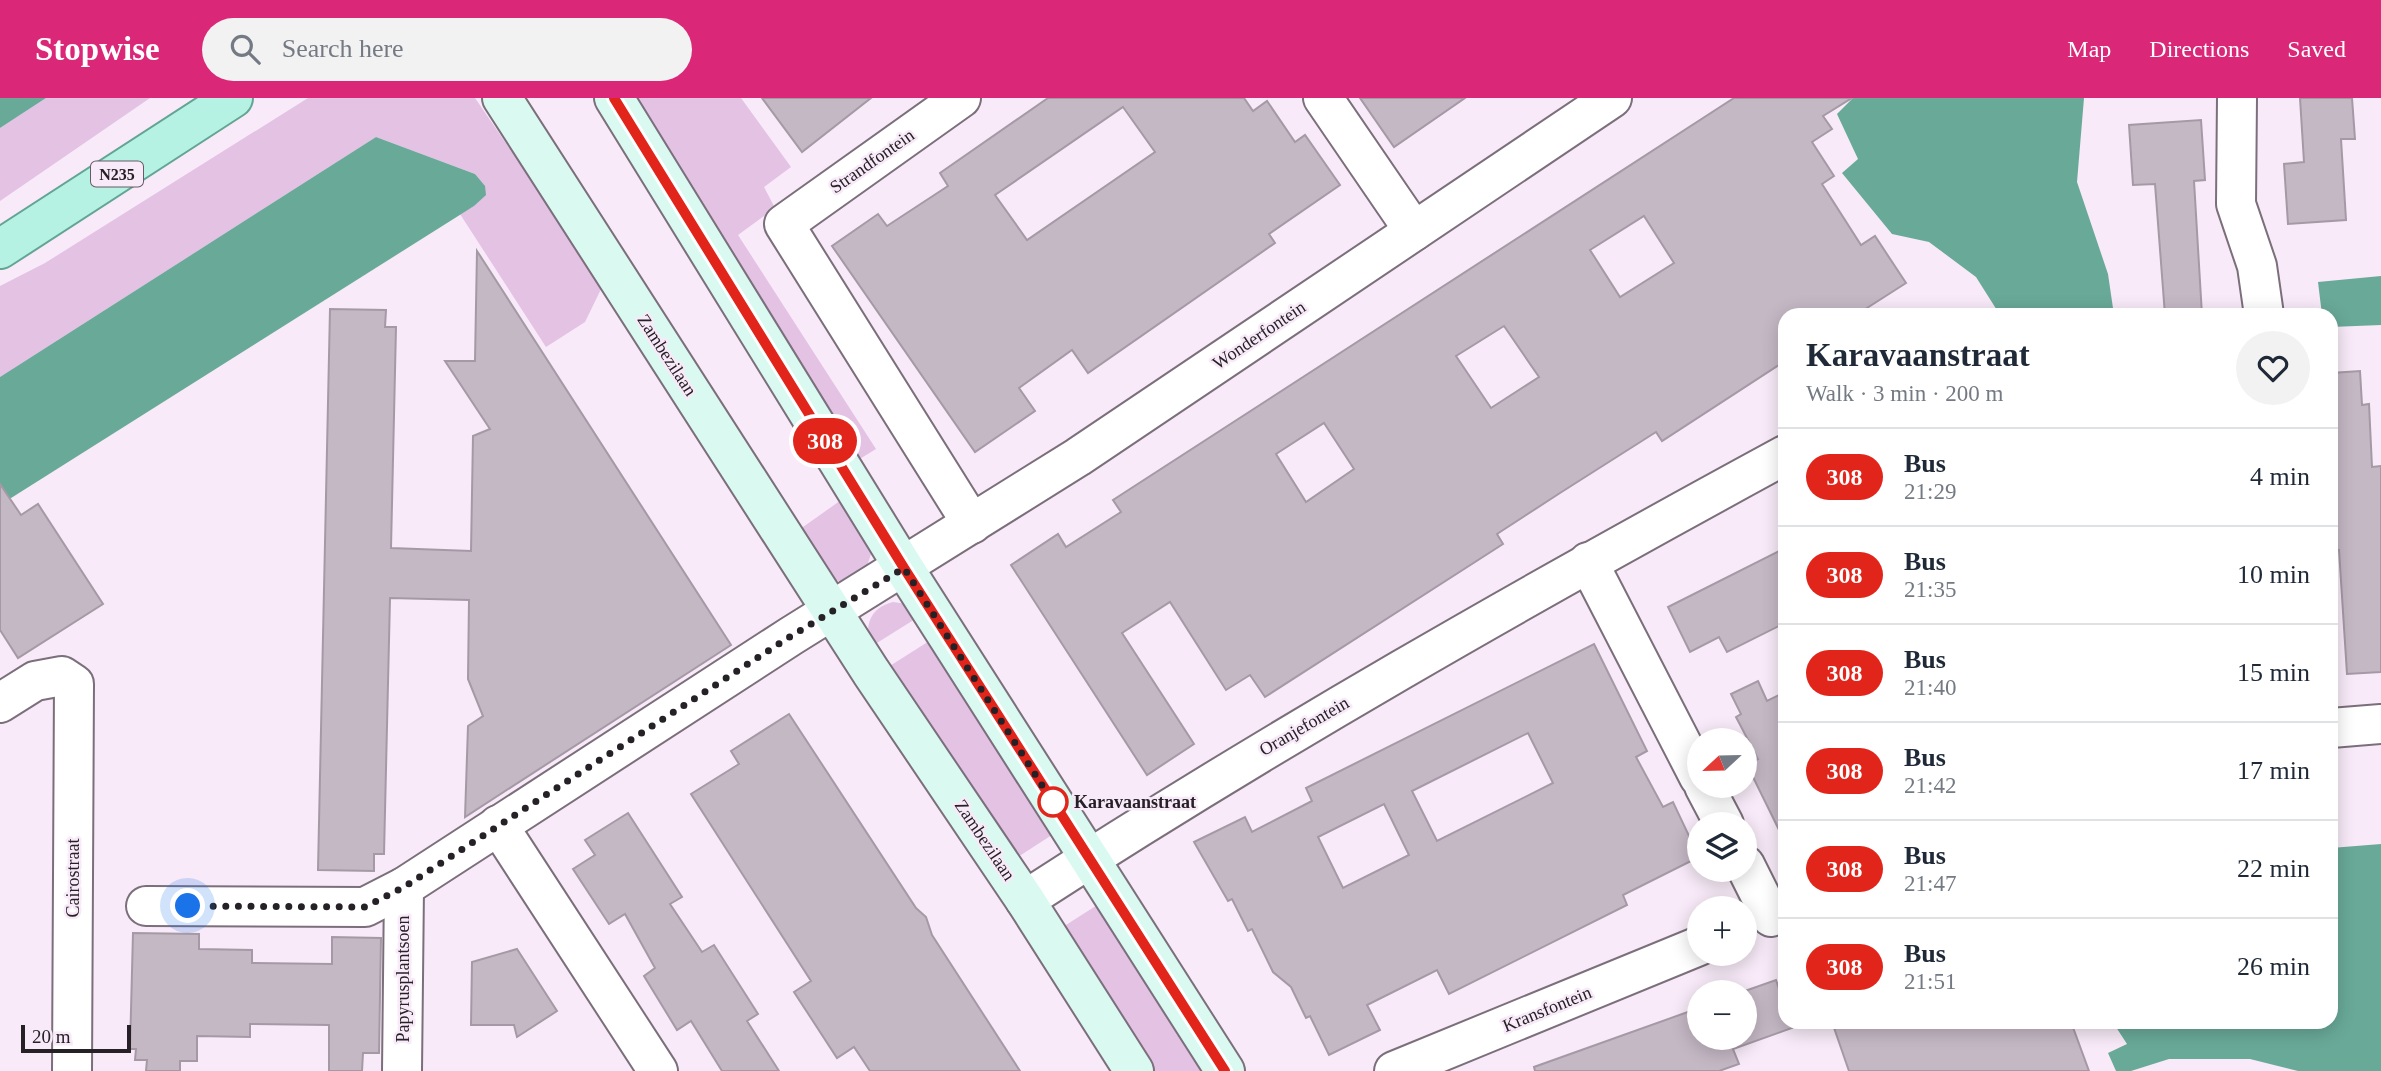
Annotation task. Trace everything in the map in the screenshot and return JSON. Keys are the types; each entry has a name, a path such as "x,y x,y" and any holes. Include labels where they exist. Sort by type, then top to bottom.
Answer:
{"main road":[{"name":"N235","path":"0,249 233,98"}],"street":[{"name":"Zambezilaan","path":"502,98 1134,1071"},
{"path":"614,98 904,568 1225,1071"},
{"name":"Strandfontein","path":"961,98 784,224 972,524"},
{"path":"1323,98 1414,230"},
{"name":"Wonderfontein","path":"904,568 1107,438 1612,98"},
{"path":"2237,98 2236,204 2257,266 2263,308"},
{"name":"Oranjefontein","path":"1025,900 1279,740 1588,562 1778,459"},
{"path":"1588,562 1687,754"},
{"path":"146,906 365,907 404,887 904,568"},
{"name":"Cairostraat","path":"0,703 35,681 62,676 74,684 72,1071"},
{"path":"2338,727 2381,724"},
{"path":"498,825 658,1071"},
{"path":"1752,882 1767,918"},
{"name":"Papyrusplantsoen","path":"402,1071 404,887"},
{"name":"Kransfontein","path":"1394,1071 1687,951"}],"shaded area":[{"path":"0,98 46,98 0,128"},
{"path":"46,98 150,98 0,201 0,128"},
{"path":"308,98 475,98 603,285 585,322 546,347 460,214 474,206 482,184 475,174 376,137 0,377 0,286 45,263"},
{"path":"631,98 741,98 791,167 764,187 775,208 738,235 876,449 853,463"},
{"path":"1853,98 2084,98 2077,182 2108,274 2113,308 1996,308 1976,277 1929,242 1892,234 1842,173 1858,159 1837,114"},
{"path":"376,137 475,174 485,186 486,195 474,206 0,505 0,377"},
{"path":"2381,276 2381,325 2338,327 2338,308 2321,308 2318,282"},
{"path":"844,498 872,551 867,566 842,582 832,579 796,532"},
{"path":"893,602 906,604 920,616 872,646 868,632 870,619 879,609"},
{"path":"934,638 1058,831 1010,862 885,669"},
{"path":"2381,844 2381,1071 2298,1071 2250,1059 2169,1059 2131,1071 2116,1071 2108,1053 2127,1044 2117,1029 2338,1029 2338,847"},
{"path":"1102,902 1212,1071 1146,1071 1055,932"}],"building":[{"path":"762,98 871,98 802,152"},
{"path":"1048,98 1244,98 1253,111 1267,101 1295,142 1305,135 1340,185 1269,234 1275,243 1088,373 1072,350 1019,388 1035,411 975,452 832,246 878,214 887,226 948,186 940,173","holes":["1123,107 1155,152 1027,240 995,195"]},
{"path":"1360,98 1465,98 1394,147"},
{"path":"1734,98 1852,98 1823,116 1832,129 1812,142 1834,176 1822,184 1861,245 1875,236 1906,283 1867,308 1778,308 1778,366 1662,441 1656,432 1560,493 1497,534 1503,544 1265,697 1250,675 1226,690 1170,602 1122,633 1194,744 1147,775 1011,565 1058,534 1066,547 1121,512 1113,500","holes":["1644,216 1674,263 1620,297 1590,250","1504,326 1539,377 1491,408 1456,356","1324,423 1354,469 1306,502 1276,454"]},
{"path":"2300,98 2352,98 2355,139 2341,139 2346,220 2288,224 2284,164 2304,162"},
{"path":"2201,120 2205,180 2194,181 2202,308 2164,308 2155,184 2133,185 2129,125"},
{"path":"477,251 731,645 465,817 468,726 483,716 468,679 469,600 390,598 384,854 374,854 374,871 318,870 330,309 386,310 385,327 396,327 391,548 471,551 473,436 490,429 445,361 475,361"},
{"path":"2360,371 2362,405 2369,404 2372,467 2381,466 2381,672 2347,674 2338,550 2338,373"},
{"path":"0,484 21,515 38,504 103,604 18,658 0,630"},
{"path":"1778,552 1778,626 1727,652 1719,637 1690,652 1668,607"},
{"path":"1594,644 1647,751 1636,757 1663,807 1673,802 1687,832 1687,863 1623,895 1627,905 1449,994 1437,970 1367,1005 1380,1030 1329,1055 1310,1016 1306,1018 1291,987 1273,972 1252,929 1248,931 1232,899 1228,901 1194,842 1245,817 1252,832 1312,801 1306,788","holes":["1528,733 1553,783 1437,841 1412,791","1384,804 1409,855 1343,888 1318,837"]},
{"path":"1758,681 1767,701 1778,696 1778,828 1757,785 1757,728 1742,728 1736,717 1741,714 1731,694"},
{"path":"789,714 916,908 926,917 932,935 1020,1071 870,1071 854,1047 837,1058 794,992 811,981 691,794 739,764 731,751"},
{"path":"628,813 682,897 670,904 702,952 714,945 758,1014 747,1021 779,1071 722,1071 691,1021 677,1030 644,976 655,968 625,914 609,924 573,869 595,855 585,840"},
{"path":"133,933 199,934 199,949 252,950 252,963 332,964 332,937 381,938 379,1053 363,1053 362,1071 329,1071 329,1025 250,1024 250,1037 197,1036 197,1061 180,1061 180,1071 146,1071 147,1060 135,1060 136,1049 130,1049"},
{"path":"517,949 557,1011 517,1037 514,1025 471,1025 472,962"},
{"path":"1776,980 1778,1029 1789,1029 1757,1040 1757,987"},
{"path":"1687,1012 1687,1050 1733,1050 1739,1064 1719,1071 1535,1071 1534,1067"},
{"path":"1834,1029 2074,1029 2089,1071 1849,1071"}],"bus line":[{"name":"308","path":"614,98 904,568 1225,1071"}],"place":[{"name":"Karavaanstraat","path":"1053,802"}],"route":[{"path":"188,906 365,907 404,887 791,636 904,568 1059,812 1053,802"}]}
